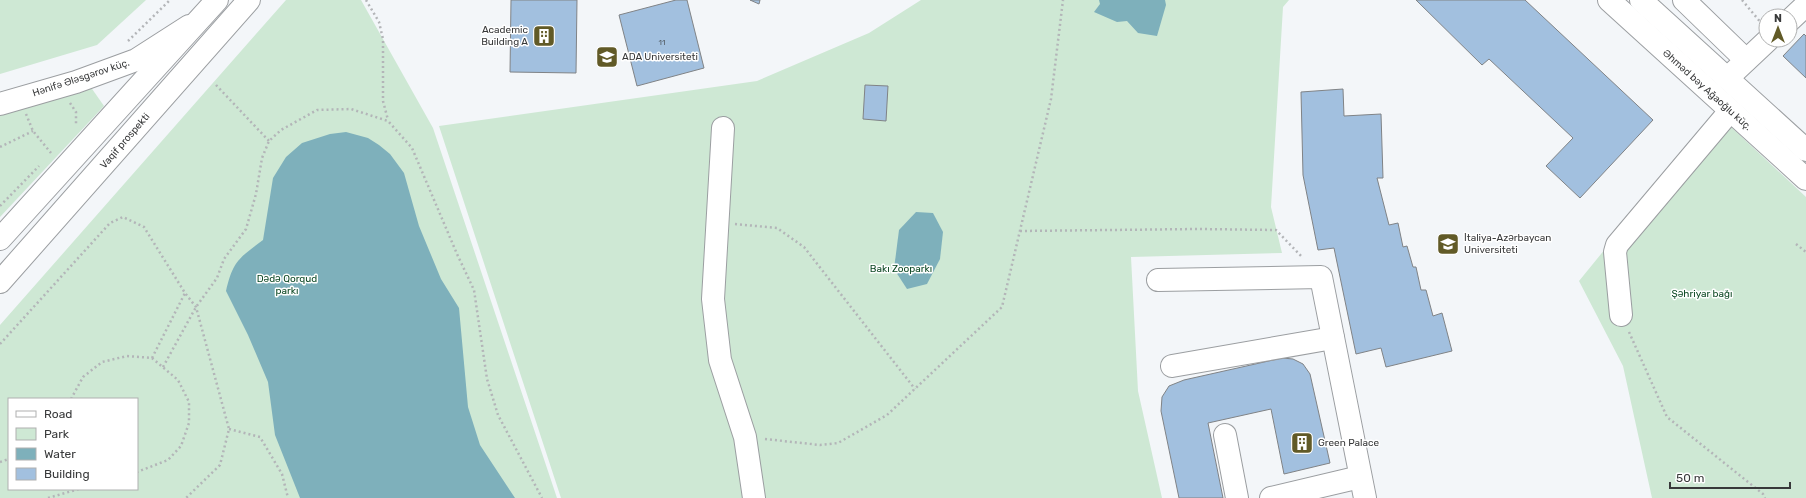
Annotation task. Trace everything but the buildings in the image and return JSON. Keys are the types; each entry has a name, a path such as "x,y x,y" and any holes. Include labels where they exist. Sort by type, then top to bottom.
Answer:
{"street":[{"path":"0,239 217,0"},
{"name":"Vaqif prospekti","path":"0,282 250,0"},
{"name":"Əhməd bəy Ağaoğlu küç.","path":"1610,0 1806,179"},
{"path":"1641,0 1806,150"},
{"path":"1684,0 1746,60"},
{"path":"1798,13 1806,6"},
{"name":"Hənifə Ələsgərov küç.","path":"0,104 76,82 136,60 200,19"},
{"path":"1728,79 1746,60 1758,44"},
{"path":"1622,315 1615,252 1617,245 1730,111"},
{"path":"723,128 713,299 720,360 745,437 754,498"},
{"path":"1158,280 1321,277 1365,498"},
{"path":"1172,366 1333,338"},
{"path":"1225,436 1237,498"},
{"path":"1271,498 1360,477"}],"path":[{"path":"126,44 170,0"},
{"path":"366,0 379,22 383,39 383,101 388,121 412,148 474,290 487,379 498,415 542,498"},
{"path":"745,437 820,445 838,443 887,416 1002,307 1052,99 1062,0"},
{"path":"1742,0 1758,22"},
{"path":"216,85 269,141"},
{"path":"67,103 71,104 76,112 78,124 72,130"},
{"path":"163,367 196,307 217,278 224,259 246,229 256,194 262,158 269,141 281,130 316,110 351,109 388,121"},
{"path":"19,114 33,110"},
{"path":"25,112 33,131 51,153"},
{"path":"0,146 33,131"},
{"path":"46,158 56,147"},
{"path":"0,206 41,164"},
{"path":"0,344 110,223 123,217 144,227 185,293 196,307 229,429 220,465 186,498"},
{"path":"718,222 778,228 804,247 915,389"},
{"path":"1020,231 1198,229 1276,230 1321,277"},
{"path":"1796,244 1806,252"},
{"path":"152,358 185,293"},
{"path":"1622,315 1666,417 1763,494 1765,498"},
{"path":"72,398 83,377 102,362 126,356 152,358 178,380 190,402 189,423 181,446 168,460 138,472"},
{"path":"229,429 260,437 282,474 288,498"},
{"path":"48,498 76,490"}],"green space":[{"path":"0,0 146,0 97,45 0,74"},
{"name":"Dədə Qorqud parkı","path":"286,0 361,0 433,128 557,498 0,498 0,325"},
{"name":"Bakı Zooparkı","path":"921,0 1289,0 1283,7 1271,207 1282,253 1131,257 1138,391 1162,498 561,498 439,126 757,81 869,33"},
{"path":"90,86 104,106 0,217 0,113"},
{"name":"Şəhriyar bağı","path":"1716,113 1806,197 1806,498 1652,498 1623,366 1579,281"}],"water":[{"path":"1099,0 1165,0 1166,5 1157,36 1138,33 1127,21 1117,22 1094,12 1100,4"},
{"path":"346,132 368,138 379,145 390,154 404,173 419,226 441,279 459,308 468,407 480,445 515,498 300,498 275,435 268,382 248,335 226,291 234,266 248,251 263,240 273,178 286,157 302,143 330,134"},
{"path":"916,212 933,213 943,232 940,259 927,284 907,289 894,269 899,230"}],"place":[{"name":"Academic Building A","path":"544,36"},
{"name":"ADA Universiteti","path":"607,57"},
{"name":"İtaliya-Azərbaycan Universiteti","path":"1448,244"},
{"name":"Green Palace","path":"1302,443"}]}
